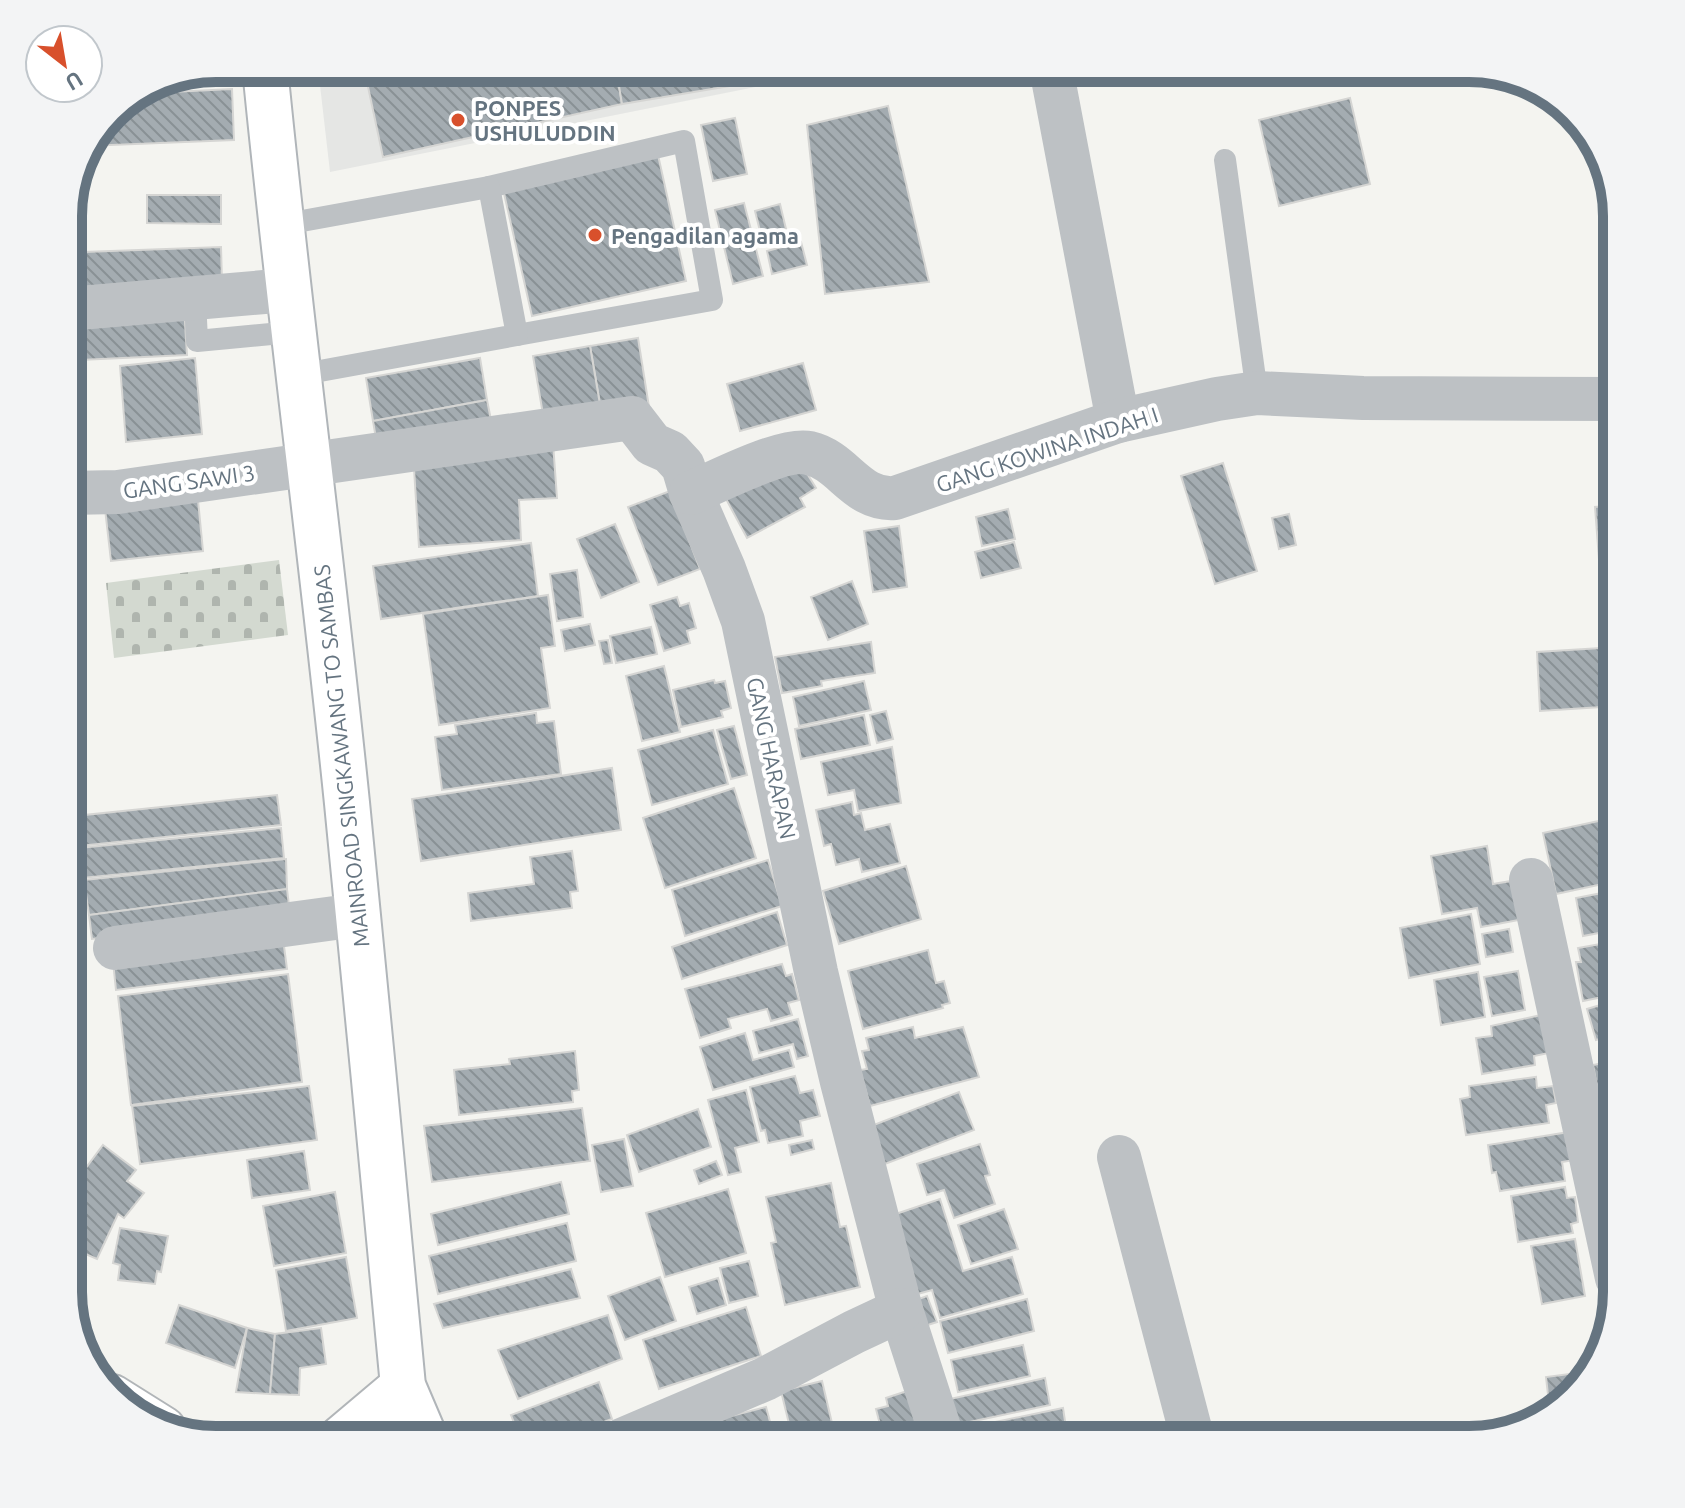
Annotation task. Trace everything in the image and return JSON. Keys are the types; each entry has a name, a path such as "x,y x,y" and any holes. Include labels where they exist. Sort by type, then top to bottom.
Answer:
{"street":[{"name":"MAINROAD SINGKAWANG TO SAMBAS","path":"266,82 292,332 310,464 403,1386 420,1426"},
{"path":"1054,82 1118,421"},
{"path":"82,308 288,290"},
{"name":"GANG KOWINA INDAH I","path":"691,493 785,454 808,453 835,468 867,495 881,499 895,498 1118,421 1257,393 1363,398 1603,399"},
{"name":"GANG HARAPAN","path":"310,464 632,418 652,444 670,452 683,466 743,621 816,972 901,1310 938,1426"},
{"name":"GANG SAWI 3","path":"82,493 118,492 310,464"},
{"path":"1531,880 1603,1213"},
{"path":"115,948 357,915"},
{"path":"1119,1157 1189,1426"},
{"path":"655,1426 765,1379 901,1310"},
{"path":"356,1426 403,1386"}],"lane":[{"path":"280,225 489,187 684,141 712,300 298,375"},
{"path":"1225,160 1257,393"},
{"path":"489,187 517,335"},
{"path":"195,298 197,341 292,332"}],"shaded area":[{"name":"PONPES USHULUDDIN","path":"320,82 781,82 330,172"}],"green space":[{"path":"279,560 288,635 114,658 106,583"}],"building":[{"path":"367,82 618,82 622,104 383,157"},
{"path":"618,82 753,82 622,104"},
{"path":"232,89 234,140 103,145 121,121 164,92"},
{"path":"1350,98 1370,184 1279,206 1259,120"},
{"path":"888,106 929,282 825,294 807,125"},
{"path":"735,118 747,174 713,181 701,125"},
{"name":"Pengadilan agama","path":"658,155 686,281 532,316 503,189"},
{"path":"147,195 221,195 221,224 147,223"},
{"path":"744,203 763,276 733,284 715,210"},
{"path":"780,204 786,229 761,235 755,211"},
{"path":"801,242 807,265 772,274 767,251"},
{"path":"221,247 222,281 86,287 84,252"},
{"path":"184,307 187,355 82,360 82,312"},
{"path":"638,338 649,407 602,416 590,346"},
{"path":"590,346 602,416 545,426 533,356"},
{"path":"195,358 202,434 126,442 120,366"},
{"path":"480,358 487,400 373,421 366,378"},
{"path":"803,363 816,410 740,431 727,384"},
{"path":"487,400 493,430 378,450 373,421"},
{"path":"553,443 557,498 519,500 521,540 419,547 413,453"},
{"path":"1223,463 1257,571 1215,584 1181,476"},
{"path":"803,467 816,488 800,498 805,507 747,538 725,497"},
{"path":"197,490 203,551 111,561 104,500"},
{"path":"670,491 700,569 658,585 628,507"},
{"path":"1603,506 1603,598 1602,598 1595,507"},
{"path":"1008,509 1015,539 982,546 976,517"},
{"path":"1289,514 1296,545 1279,549 1272,518"},
{"path":"615,524 639,582 601,598 577,539"},
{"path":"899,526 907,587 873,592 864,531"},
{"path":"1014,542 1021,568 981,578 975,552"},
{"path":"531,543 538,596 381,619 373,566"},
{"path":"577,570 583,617 557,621 550,574"},
{"path":"852,581 868,624 828,640 811,597"},
{"path":"548,595 555,646 541,648 550,708 439,725 423,614"},
{"path":"677,597 680,606 689,603 696,628 687,631 690,643 664,651 650,605"},
{"path":"590,624 595,645 565,651 561,630"},
{"path":"651,627 657,654 616,663 610,636"},
{"path":"608,640 612,663 604,664 599,641"},
{"path":"871,642 875,673 821,681 822,686 782,693 775,657"},
{"path":"1603,648 1603,707 1540,711 1537,652"},
{"path":"664,666 680,732 642,741 626,676"},
{"path":"714,680 715,683 725,681 731,708 721,711 723,717 681,727 673,690"},
{"path":"864,681 871,710 799,726 793,697"},
{"path":"886,711 893,739 877,743 870,715"},
{"path":"536,713 537,723 554,721 561,774 442,790 435,737 457,734 455,725"},
{"path":"864,715 870,745 801,759 795,729"},
{"path":"734,726 747,775 731,779 717,730"},
{"path":"713,730 728,784 652,805 638,750"},
{"path":"892,747 901,803 858,811 854,790 828,795 821,762"},
{"path":"612,768 621,830 421,861 412,799"},
{"path":"734,788 756,858 665,888 643,818"},
{"path":"277,795 281,825 82,846 82,815"},
{"path":"852,802 854,815 861,813 865,830 890,824 900,863 862,872 859,859 836,865 831,844 824,846 816,810"},
{"path":"1603,820 1603,884 1556,894 1543,833"},
{"path":"281,828 284,858 82,878 82,848"},
{"path":"1487,846 1493,884 1517,880 1524,919 1481,927 1477,908 1442,914 1431,856"},
{"path":"572,851 578,891 570,892 572,908 471,921 468,893 534,884 530,857"},
{"path":"286,859 287,889 89,915 84,880"},
{"path":"768,860 782,906 685,936 672,890"},
{"path":"906,866 921,919 839,944 823,891"},
{"path":"287,889 290,914 92,939 89,915"},
{"path":"1603,893 1603,932 1583,936 1576,898"},
{"path":"777,912 787,945 682,979 672,947"},
{"path":"1471,914 1480,964 1409,978 1400,928"},
{"path":"1509,929 1513,952 1486,957 1482,934"},
{"path":"282,931 287,969 116,990 112,952"},
{"path":"1603,944 1603,997 1583,1001 1576,962 1581,962 1578,948"},
{"path":"928,950 936,983 944,981 950,1003 942,1005 943,1008 863,1029 848,971"},
{"path":"782,964 786,976 792,974 799,1000 788,1003 792,1015 771,1021 767,1009 728,1019 731,1028 700,1038 685,989"},
{"path":"1518,971 1525,1010 1492,1016 1484,977"},
{"path":"1478,972 1485,1017 1441,1025 1434,980"},
{"path":"288,974 302,1082 131,1105 118,996"},
{"path":"1603,1004 1603,1038 1596,1040 1587,1009"},
{"path":"1550,1013 1558,1051 1534,1056 1535,1065 1482,1074 1476,1038 1492,1036 1491,1026"},
{"path":"798,1019 808,1056 797,1059 793,1044 759,1053 753,1031"},
{"path":"913,1027 915,1038 963,1027 979,1077 870,1106 860,1070 867,1069 862,1051 869,1050 866,1038"},
{"path":"745,1033 753,1060 789,1050 794,1067 713,1090 700,1047"},
{"path":"575,1051 579,1090 572,1091 573,1102 459,1115 454,1070 510,1064 509,1059"},
{"path":"1603,1063 1603,1097 1599,1098 1593,1065"},
{"path":"795,1076 800,1093 813,1090 820,1116 800,1121 803,1136 768,1143 765,1130 761,1131 750,1087"},
{"path":"1536,1077 1537,1088 1553,1086 1556,1103 1546,1105 1549,1123 1466,1135 1460,1099 1470,1097 1469,1086"},
{"path":"309,1086 317,1140 140,1164 132,1106"},
{"path":"746,1090 759,1142 735,1148 741,1172 728,1175 708,1100"},
{"path":"959,1092 974,1130 885,1164 871,1126"},
{"path":"582,1108 590,1161 432,1182 424,1126"},
{"path":"698,1109 711,1147 639,1172 627,1135"},
{"path":"1603,1116 1603,1152 1597,1117"},
{"path":"1569,1132 1574,1160 1562,1162 1565,1181 1500,1191 1496,1172 1492,1173 1488,1145"},
{"path":"624,1139 633,1186 601,1192 592,1145"},
{"path":"812,1140 814,1149 791,1155 789,1145"},
{"path":"980,1144 990,1175 985,1176 995,1204 954,1218 944,1190 927,1195 917,1164"},
{"path":"103,1145 136,1170 127,1181 144,1193 124,1218 118,1214 97,1259 82,1253 82,1173"},
{"path":"304,1151 310,1190 252,1198 247,1160"},
{"path":"716,1161 722,1175 699,1184 694,1170"},
{"path":"561,1182 569,1214 438,1245 431,1214"},
{"path":"831,1183 840,1227 846,1226 860,1287 785,1305 771,1243 776,1242 766,1197"},
{"path":"1565,1187 1567,1198 1575,1197 1578,1222 1571,1224 1573,1233 1518,1242 1511,1196"},
{"path":"728,1189 746,1253 665,1277 646,1213"},
{"path":"335,1192 346,1253 274,1266 263,1206"},
{"path":"940,1199 963,1271 1012,1257 1023,1294 940,1318 932,1290 914,1295 890,1216"},
{"path":"1004,1209 1018,1249 971,1264 958,1225"},
{"path":"567,1223 576,1261 438,1294 429,1256"},
{"path":"120,1228 168,1236 161,1272 157,1271 155,1284 118,1280 120,1265 113,1263"},
{"path":"1575,1239 1585,1296 1542,1304 1531,1246"},
{"path":"346,1257 357,1318 286,1331 276,1270"},
{"path":"749,1261 758,1296 729,1303 720,1268"},
{"path":"571,1269 580,1298 443,1328 434,1304"},
{"path":"660,1277 676,1321 625,1340 608,1296"},
{"path":"718,1278 726,1305 697,1314 689,1287"},
{"path":"927,1296 937,1322 915,1329 905,1304"},
{"path":"1027,1299 1034,1331 948,1353 940,1321"},
{"path":"179,1305 247,1328 235,1368 166,1343"},
{"path":"746,1307 761,1356 659,1389 643,1340"},
{"path":"608,1315 622,1359 518,1399 498,1350"},
{"path":"247,1328 275,1334 270,1394 236,1392"},
{"path":"321,1328 326,1364 300,1368 299,1395 270,1394 275,1334"},
{"path":"1023,1345 1030,1376 958,1392 951,1360"},
{"path":"1574,1373 1564,1387 1548,1399 1546,1377"},
{"path":"1045,1378 1050,1405 955,1425 950,1399"},
{"path":"822,1381 833,1426 790,1426 781,1391"},
{"path":"599,1382 612,1419 592,1426 515,1426 511,1415"},
{"path":"913,1389 928,1426 880,1426 876,1409 888,1406 886,1398"},
{"path":"766,1407 771,1426 693,1426"},
{"path":"1063,1408 1066,1426 976,1426"}],"place":[{"name":"PONPES USHULUDDIN","path":"458,120"},
{"name":"Pengadilan agama","path":"595,235"}]}
